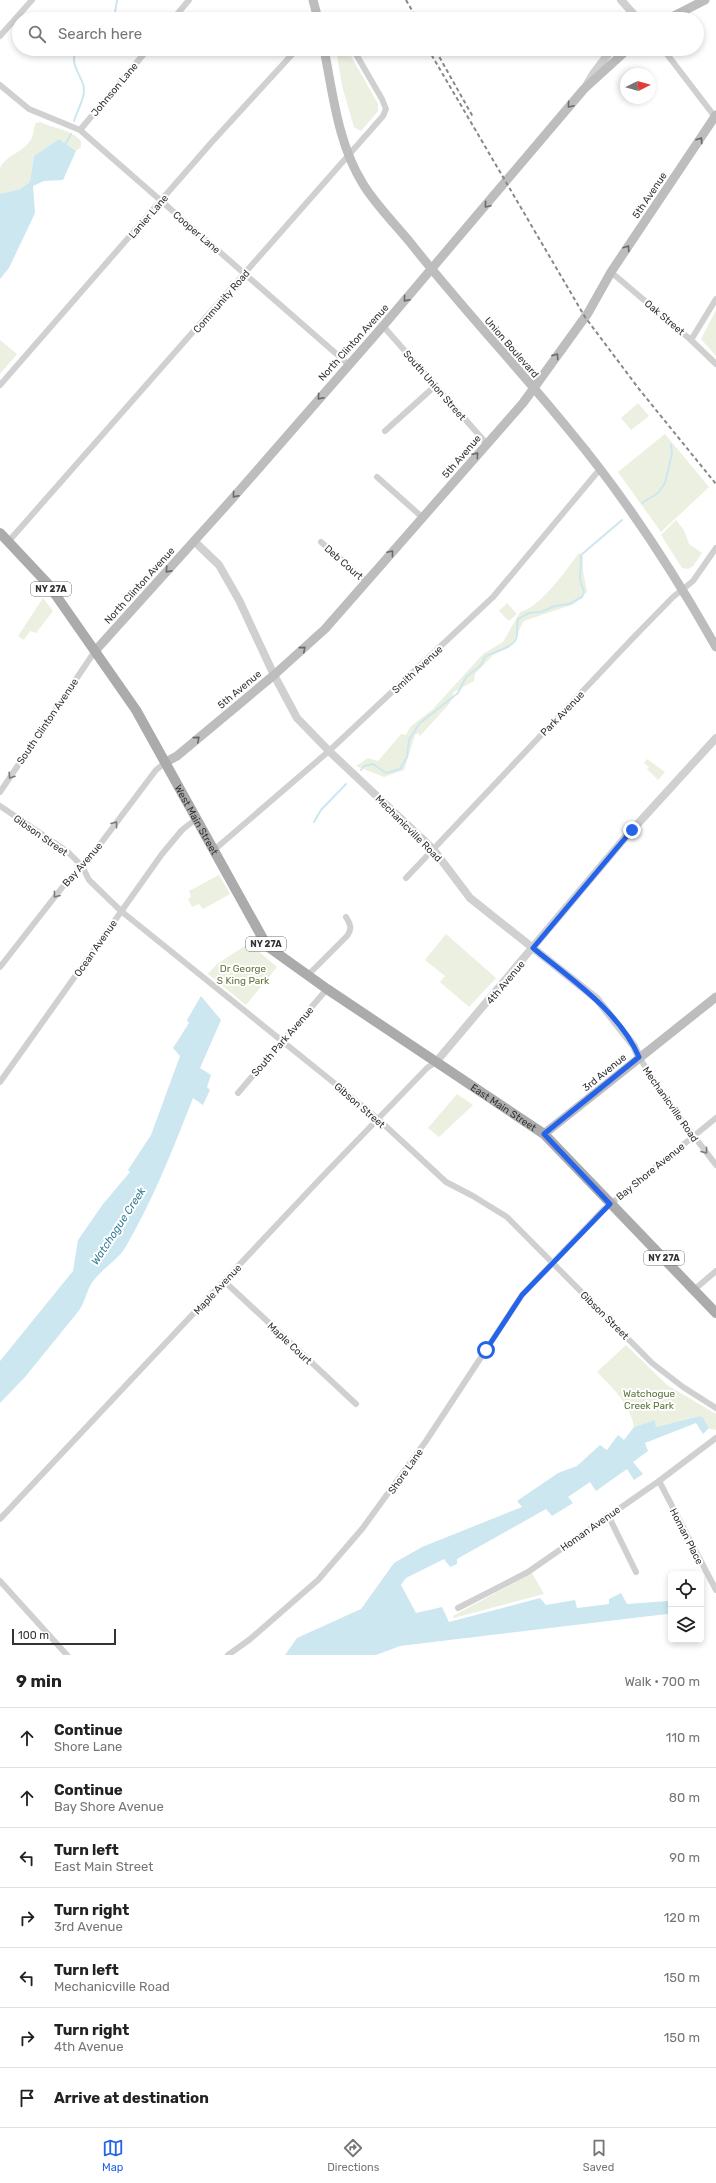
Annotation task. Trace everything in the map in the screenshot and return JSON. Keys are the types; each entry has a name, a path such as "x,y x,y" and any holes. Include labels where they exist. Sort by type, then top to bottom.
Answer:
{"main road":[{"path":"313,0 316,12"},
{"path":"682,12 705,0"},
{"name":"Union Boulevard","path":"325,56 338,123 349,156 364,185 431,270 534,388 600,469 638,519 684,590 716,647"},
{"name":"North Clinton Avenue","path":"95,651 383,326 585,88 620,56"},
{"name":"5th Avenue","path":"166,762 177,756 274,675 325,629 486,443 523,403 588,313 611,272 716,116"},
{"name":"West Main Street","path":"0,533 48,584 136,710 267,946 307,976 436,1062"},
{"name":"3rd Avenue","path":"544,1134 716,997"},
{"name":"East Main Street","path":"436,1062 544,1134 610,1204 695,1289 716,1313"}],"street":[{"path":"21,12 32,0"},
{"path":"178,12 189,0"},
{"path":"621,0 632,12"},
{"path":"629,8 630,12"},
{"path":"0,36 12,22"},
{"name":"Johnson Lane","path":"80,130 142,56"},
{"name":"Lanier Lane","path":"0,385 291,56"},
{"name":"Community Road","path":"8,542 383,116 386,109 382,99 357,56"},
{"path":"585,88 592,74 606,56"},
{"path":"669,56 716,116"},
{"name":"Cooper Lane","path":"0,85 29,109 80,130 348,364"},
{"name":"Oak Street","path":"611,272 691,340 716,364"},
{"path":"691,340 716,299"},
{"name":"South Union Street","path":"383,326 486,443"},
{"path":"385,431 435,386"},
{"name":"Smith Avenue","path":"214,850 329,752 493,597 600,469"},
{"path":"377,477 422,517"},
{"name":"Mechanicville Road","path":"194,541 219,565 239,600 274,675 297,718 329,752 433,849 470,898 597,999 634,1046 639,1057 693,1136 716,1165"},
{"name":"Deb Court","path":"321,542 367,582"},
{"name":"Park Avenue","path":"406,878 668,602 684,590 716,548"},
{"name":"South Clinton Avenue","path":"0,792 95,651"},
{"name":"4th Avenue","path":"436,1062 623,840 716,738"},
{"name":"Bay Avenue","path":"0,967 68,880 82,866 156,770 166,762"},
{"name":"Gibson Street","path":"0,806 68,852 82,866 89,880 121,911 378,1119 446,1182 473,1196 507,1217 652,1363 683,1387 716,1408"},
{"name":"Ocean Avenue","path":"0,1082 162,854 182,830 196,818"},
{"path":"307,976 347,936 351,930 350,923 346,917"},
{"name":"South Park Avenue","path":"238,1093 326,989"},
{"name":"Maple Avenue","path":"0,1519 378,1119 427,1068 436,1062"},
{"name":"Bay Shore Avenue","path":"552,1262 610,1204 716,1118"},
{"name":"Shore Lane","path":"228,1655 249,1640 318,1580 362,1529 426,1441 522,1295 552,1262"},
{"path":"695,1289 716,1271"},
{"name":"Maple Court","path":"224,1281 356,1404"},
{"name":"Homan Avenue","path":"458,1608 528,1572 659,1481 716,1438"},
{"name":"Homan Place","path":"659,1481 716,1590"},
{"path":"608,1515 636,1572"},
{"path":"0,1581 67,1655"}],"green space":[{"path":"337,56 351,56 378,104 378,111 361,131 354,127 342,86"},
{"path":"40,122 77,137 81,141 81,147 76,151 59,139 34,156 30,182 20,189 0,194 0,168 2,164 27,145 32,137 36,123"},
{"path":"716,310 716,356 701,339"},
{"path":"0,340 17,354 0,374"},
{"path":"638,403 649,416 631,430 621,418"},
{"path":"665,434 709,487 661,532 618,472"},
{"path":"676,520 684,530 689,544 702,553 693,566 688,569 682,568 661,535"},
{"path":"579,553 583,556 583,571 587,592 574,604 524,621 510,647 493,655 475,674 474,681 454,692 450,703 420,736 418,733 415,735 404,770 384,777 356,766 368,758 378,761 401,734 406,735 410,727 432,710 483,654 503,642 520,612 528,609 544,596"},
{"path":"43,598 53,611 36,633 30,631 24,640 18,636"},
{"path":"507,603 517,614 509,621 499,611"},
{"path":"647,759 665,772 658,780 647,769 649,767 644,763"},
{"path":"219,875 230,894 203,909 199,904 192,907 188,899 191,897 189,891"},
{"path":"446,934 496,978 469,1007 440,982 445,976 425,960"},
{"name":"Dr George S King Park","path":"251,942 257,950 277,967 246,1005 208,974 217,964"},
{"path":"457,1094 473,1105 439,1137 428,1128"},
{"name":"Watchogue Creek Park","path":"626,1345 667,1385 716,1414 716,1430 707,1428 700,1416 656,1427 655,1420 634,1427 625,1404 615,1390 597,1372"},
{"path":"532,1573 544,1594 454,1618 453,1616"}],"water":[{"path":"59,139 76,151 63,180 44,181 33,186 35,213 9,268 0,279 0,194 20,189 30,182 34,156"},
{"path":"201,996 221,1020 200,1068 211,1075 207,1087 210,1090 203,1105 193,1098 154,1193 125,1248 117,1258 93,1281 82,1306 77,1313 25,1377 0,1403 0,1361 73,1271 78,1240 103,1204 130,1172 128,1170 151,1135 180,1056 173,1048 189,1023 187,1020"},
{"path":"700,1416 709,1428 703,1434 696,1423 645,1443 648,1451 633,1462 643,1474 634,1480 627,1469 596,1491 590,1482 568,1497 573,1503 552,1516 546,1509 457,1559 457,1564 450,1567 444,1559 406,1578 401,1585 416,1613 442,1607 449,1622 540,1598 546,1605 575,1600 577,1608 609,1604 609,1599 621,1593 627,1604 668,1601 668,1614 400,1646 376,1655 285,1655 297,1638 361,1609 394,1563 422,1547 522,1507 517,1501 558,1473 577,1466 600,1445 607,1450 618,1435 624,1440 634,1427 655,1420 656,1427"}],"waterway":[{"path":"115,12 117,0"},
{"path":"74,56 74,63 83,84 84,93 74,121"},
{"path":"65,145 71,134"},
{"name":"Watchogue Creek","path":"642,503 658,493 665,483 672,454 671,445"},
{"name":"Watchogue Creek","path":"361,770 364,766 373,764 386,773 400,769 407,757 409,740 419,724 458,693 466,677 481,665 485,657 504,649 513,643 517,635 518,619 529,613 541,612 555,606 569,604 582,597 584,592 580,580 581,555 622,520"},
{"name":"Watchogue Creek","path":"314,822 321,810 346,784"},
{"path":"699,1419 702,1418 707,1428"}],"railway":[{"path":"406,0 413,12"},
{"path":"432,56 585,317 639,389 716,484"},
{"path":"439,56 473,117"}],"route":[{"path":"486,1350 522,1295 552,1262 610,1204 544,1134 639,1057 634,1046 597,999 533,948 632,830"}]}
